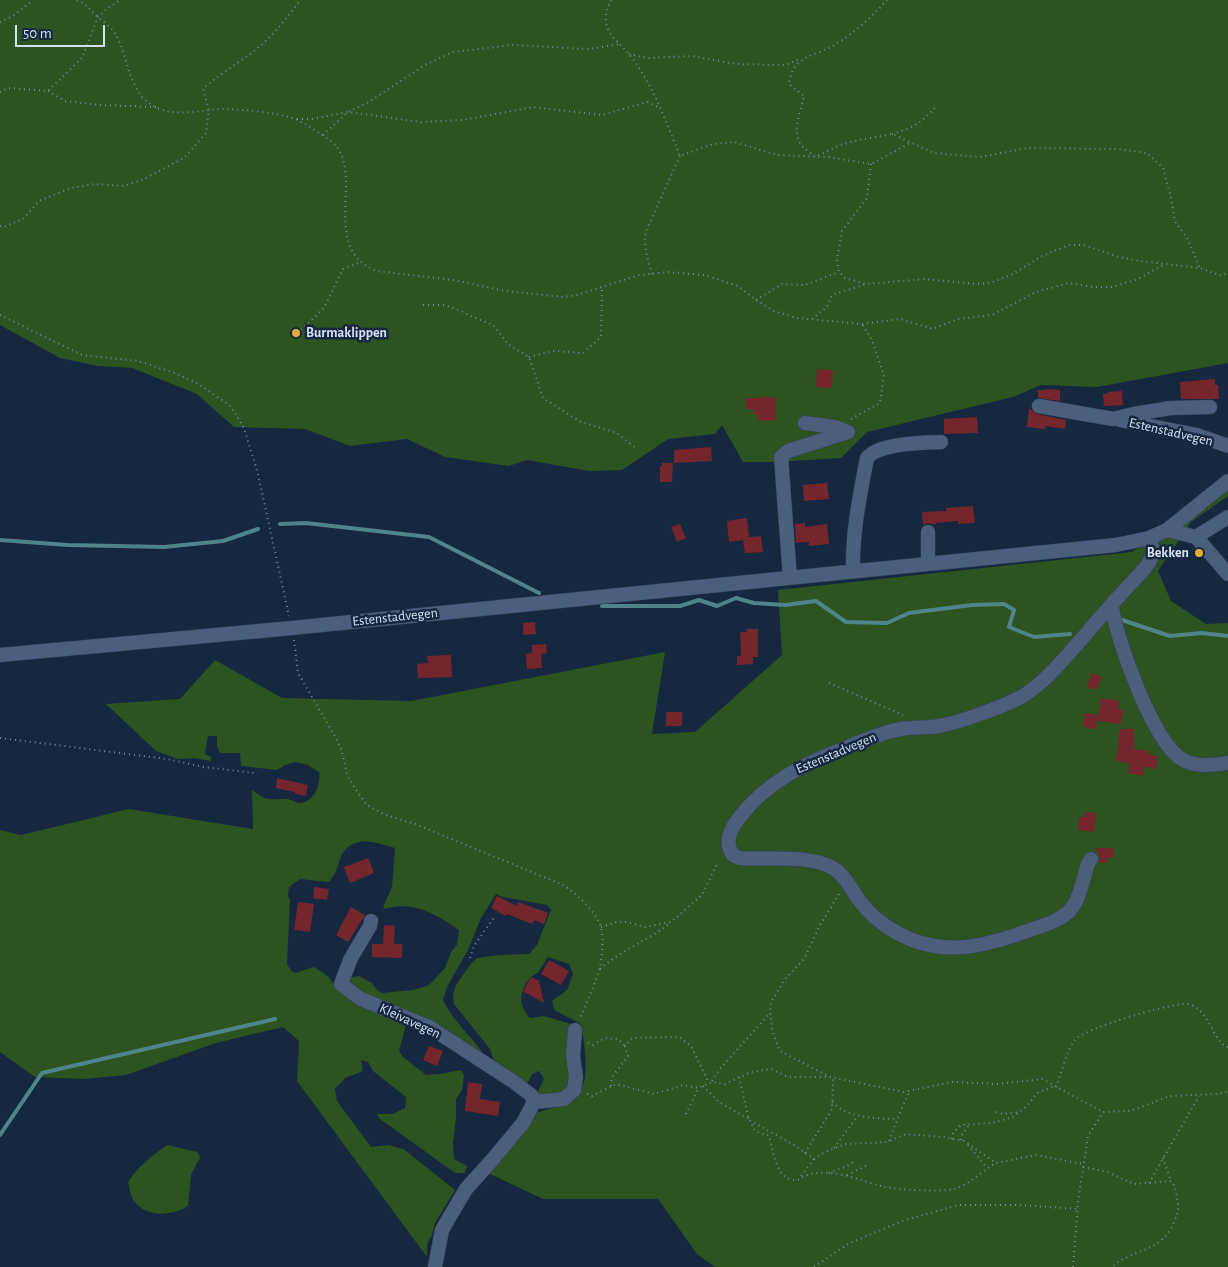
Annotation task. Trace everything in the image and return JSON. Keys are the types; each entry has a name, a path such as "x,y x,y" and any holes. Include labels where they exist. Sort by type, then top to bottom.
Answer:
{"street":[{"name":"Estenstadvegen","path":"1039,406 1197,435 1228,446"},
{"name":"Estenstadvegen","path":"1113,419 1172,408 1210,407"},
{"path":"790,578 781,457 788,451 848,432 835,427 805,423"},
{"path":"853,571 857,512 867,458 879,449 941,442"},
{"name":"Estenstadvegen","path":"0,655 292,628 1116,545 1149,538 1167,530 1228,481"},
{"path":"1196,537 1228,517"},
{"path":"1167,530 1196,537 1228,574"},
{"path":"928,532 928,563"},
{"name":"Estenstadvegen","path":"1091,859 1074,905 1062,917 1001,940 982,945 949,948 931,946 914,941 898,934 878,921 833,868 805,861 739,858 733,855 728,844 730,833 744,810 758,796 808,762 881,734 913,728 939,726 1020,697 1046,677 1112,606 1151,560 1153,551 1149,538"},
{"path":"1112,606 1118,635 1133,677 1155,724 1169,747 1180,758 1192,764 1214,765 1228,763"},
{"name":"Kleivavegen","path":"371,921 351,958 341,984 360,998 431,1028 514,1082 531,1095 534,1102"},
{"path":"435,1267 442,1230 466,1189 494,1160 522,1123 534,1102 564,1098 574,1090 576,1077 573,1056 575,1033"}],"path":[{"path":"0,22 13,16 33,0"},
{"path":"77,0 86,4 115,33 136,87 144,98 156,107"},
{"path":"48,91 82,58 98,17 120,0"},
{"path":"0,226 4,227 23,219 39,201 71,188 95,184 123,186 142,180 184,158 206,133 209,110 203,89 218,75 259,46 283,23 300,0"},
{"path":"612,0 607,8 606,22 612,36 629,54 655,95 680,156"},
{"path":"629,54 647,58 692,56 735,64 786,64 836,44 877,11 887,0"},
{"path":"0,92 8,88 48,91 65,101 100,105 156,107 177,112 227,109 296,119 312,119 348,112 369,102 426,65 453,52 512,45 589,49 620,44"},
{"path":"804,57 790,74 788,84 804,96 796,128 800,144 815,156"},
{"path":"348,112 421,122 462,120 532,108 602,115 648,102 660,108"},
{"path":"815,156 840,145 892,134 910,128 925,119 936,106"},
{"path":"323,136 348,112"},
{"path":"296,119 335,145 341,154 346,179 346,229 353,253 368,268 377,271 453,280 505,291 562,297 577,296 639,275 668,272 704,275 738,286 774,311 797,318 862,324 900,319 933,328 958,318 992,314 1036,292 1069,283 1094,287 1113,287 1138,279 1165,264"},
{"path":"892,134 934,153 980,157 1028,148 1118,149 1147,153 1163,168 1175,221 1187,238 1200,268"},
{"path":"652,274 644,239 680,156 713,144 734,142 777,155 815,156 871,164 912,142"},
{"path":"866,284 845,278 839,272 837,260 842,231 867,198 871,164"},
{"path":"812,319 826,307 832,295 866,284 925,279 976,284 990,283 1011,276 1042,256 1069,244 1084,245 1119,257 1200,268 1222,276 1228,271"},
{"path":"301,330 324,308 343,269 361,262"},
{"path":"756,300 782,284 805,285 839,272"},
{"path":"529,357 553,351 583,353 601,337 602,287"},
{"path":"423,305 445,305 493,325 509,345 529,357 543,398 579,422 617,433 636,449"},
{"path":"0,315 82,355 138,361 175,373 200,385 234,411 244,428 258,474 292,628 298,673 336,738 351,782 368,805 383,814 415,824 564,885 575,892 601,927 602,943 599,970 575,1033 593,1045 606,1038 618,1039 625,1046 628,1056 612,1078 611,1086"},
{"path":"835,427 880,403 884,375 872,340 862,324"},
{"path":"829,684 906,716 913,728"},
{"path":"0,738 255,773"},
{"path":"599,970 613,957 655,935 702,895 717,864"},
{"path":"831,1077 780,1051 773,1033 770,1012 771,1002 785,979 804,959 820,925 846,881"},
{"path":"470,958 474,946 495,916"},
{"path":"601,927 617,922 645,927 671,922"},
{"path":"1055,1086 1071,1045 1076,1038 1101,1026 1148,1011 1186,1003 1199,1009 1213,1028 1220,1043 1224,1047 1228,1047"},
{"path":"574,1090 592,1096 616,1084 654,1094 683,1084 703,1086 710,1082 770,1012"},
{"path":"625,1046 632,1038 678,1037 691,1046 710,1082"},
{"path":"710,1082 726,1084 751,1072 771,1070 788,1077 831,1077 904,1092 952,1082 997,1084 1042,1079 1103,1112 1130,1111 1170,1096 1218,1094 1228,1091"},
{"path":"805,1153 832,1109 831,1077"},
{"path":"739,1078 749,1120 754,1131 769,1136 776,1164 785,1177 792,1181 807,1175 826,1174 845,1175 885,1187 914,1190 953,1189 966,1183 996,1163 1036,1155 1107,1172 1134,1184 1171,1181"},
{"path":"703,1086 720,1102 773,1132 814,1159"},
{"path":"952,1139 956,1128 961,1125 992,1123 1013,1117 1027,1106 1037,1092 1055,1086"},
{"path":"686,1114 699,1087"},
{"path":"889,1141 910,1091"},
{"path":"1149,1183 1200,1095"},
{"path":"832,1101 839,1108 858,1116 898,1119"},
{"path":"996,1112 1003,1114 1020,1112"},
{"path":"1073,1267 1078,1209 1088,1136 1103,1112"},
{"path":"834,1148 858,1116"},
{"path":"961,1141 968,1125"},
{"path":"802,1177 814,1159 824,1152 845,1144 889,1141 906,1134 961,1141 996,1163"},
{"path":"967,1144 987,1168"},
{"path":"1112,1267 1119,1260 1158,1244 1171,1230 1179,1210 1175,1185 1171,1181 1163,1158"},
{"path":"826,1174 855,1161"},
{"path":"845,1175 868,1165"},
{"path":"814,1267 848,1244 875,1232 902,1221 958,1205 1020,1205 1078,1209"}],"green space":[{"path":"0,0 1228,0 1228,363 1097,387 1041,385 1013,397 867,432 841,458 743,462 722,425 715,434 668,439 622,470 589,471 527,460 509,466 445,457 407,439 350,446 305,429 234,427 197,394 132,368 98,366 60,358 0,325"},
{"path":"1228,481 1228,496 1191,522 1158,571 1171,601 1206,624 1228,623 1228,1267 715,1267 697,1254 658,1199 543,1199 490,1174 494,1163 532,1115 566,1102 576,1094 584,1083 586,1073 581,1024 554,1010 552,1001 567,990 573,974 569,964 548,957 538,972 526,983 521,998 523,1009 530,1018 544,1016 571,1024 573,1031 571,1089 558,1096 537,1094 544,1078 539,1071 532,1074 528,1082 524,1084 495,1064 490,1049 454,1004 453,994 456,985 477,958 529,954 537,945 551,910 547,905 496,894 481,918 468,950 447,987 443,1000 447,1008 485,1056 370,997 351,985 349,978 359,976 372,983 382,993 413,990 429,985 445,968 451,952 457,945 459,930 433,914 415,907 405,906 385,909 383,907 392,887 395,848 372,842 358,842 346,849 341,856 336,872 329,882 300,879 289,887 287,964 291,971 295,973 314,967 328,976 337,989 361,1005 406,1025 399,1051 403,1057 426,1075 461,1070 464,1075 462,1090 456,1099 453,1144 454,1159 467,1166 465,1173 455,1173 380,1119 377,1114 393,1114 405,1108 406,1097 373,1071 368,1062 361,1060 363,1071 345,1078 335,1089 337,1101 371,1147 389,1145 405,1150 455,1190 435,1223 427,1244 427,1257 297,1081 299,1041 283,1027 216,1043 126,1075 85,1079 35,1077 0,1052 0,830 21,835 129,809 253,829 252,790 268,799 288,799 301,803 310,799 318,786 319,772 308,765 295,762 277,770 241,766 240,753 220,753 217,746 217,736 208,736 205,754 211,757 211,761 194,758 178,759 156,751 106,704 180,699 215,660 282,698 411,701 665,652 652,734 695,732 782,655 778,590 1132,552"},
{"path":"167,1145 197,1152 200,1157 191,1175 188,1206 175,1212 153,1213 139,1207 134,1201 128,1182 141,1166"}],"building":[{"path":"817,369 833,370 832,388 816,387"},
{"path":"1215,379 1215,385 1218,385 1219,399 1181,399 1180,382"},
{"path":"1038,390 1060,390 1060,401 1038,398"},
{"path":"1122,391 1123,405 1104,406 1103,394"},
{"path":"775,397 776,420 758,421 758,414 753,414 753,409 746,409 746,398"},
{"path":"1029,408 1037,414 1066,420 1065,429 1045,426 1045,429 1027,427"},
{"path":"977,417 978,433 944,434 944,419"},
{"path":"711,447 712,461 674,463 674,450"},
{"path":"662,463 673,463 672,482 660,482 660,466 662,466"},
{"path":"827,483 829,499 804,501 803,485"},
{"path":"973,506 975,523 958,524 958,521 923,525 922,512 946,511 946,508"},
{"path":"747,518 749,537 761,536 763,552 745,553 743,540 729,542 727,521"},
{"path":"805,523 805,527 827,524 829,544 809,546 809,542 796,543 795,524"},
{"path":"680,524 686,538 677,542 671,527"},
{"path":"535,622 536,634 523,635 523,623"},
{"path":"746,629 758,629 758,657 753,657 753,664 737,665 737,656 741,656 740,632 747,632"},
{"path":"546,644 547,653 541,654 542,668 527,669 526,654 532,653 532,645"},
{"path":"451,655 452,677 418,678 417,664 428,663 427,656"},
{"path":"1092,673 1102,677 1096,690 1087,686"},
{"path":"1101,698 1119,701 1118,709 1123,710 1121,724 1098,721"},
{"path":"666,712 682,712 682,726 666,726"},
{"path":"1085,713 1098,715 1096,729 1083,727"},
{"path":"1120,729 1134,729 1134,749 1148,751 1148,754 1158,756 1156,769 1144,767 1143,776 1128,773 1130,764 1116,760"},
{"path":"277,778 308,785 306,796 276,788"},
{"path":"1085,812 1096,813 1094,832 1078,830 1079,817 1084,817"},
{"path":"1096,848 1113,848 1114,858 1107,858 1107,863 1099,863 1100,859"},
{"path":"368,858 374,873 350,883 344,867"},
{"path":"314,887 329,889 327,900 313,898"},
{"path":"497,896 517,906 518,902 548,913 544,924 534,920 532,924 507,914 506,916 491,908"},
{"path":"298,902 314,904 310,932 294,930"},
{"path":"351,907 365,915 348,942 336,935"},
{"path":"384,925 395,926 394,944 402,944 402,958 372,957 372,944 383,944"},
{"path":"549,960 569,971 561,985 541,974"},
{"path":"531,977 539,981 544,1003 523,991"},
{"path":"429,1046 443,1051 437,1066 423,1060"},
{"path":"468,1082 482,1084 480,1099 500,1102 498,1116 465,1111"}],"waterway":[{"path":"280,524 306,523 429,537 539,593"},
{"path":"0,540 68,545 164,547 223,541 258,529"},
{"path":"602,606 680,606 699,600 717,606 736,598 754,603 785,605 816,601 846,622 887,623 909,613 972,605 1004,604 1014,610 1009,627 1034,637 1070,634"},
{"path":"1122,620 1170,636 1202,633 1228,636"},
{"path":"0,1135 42,1073 275,1019"}],"place":[{"name":"Burmaklippen","path":"296,333"},
{"name":"Bekken","path":"1199,553"}]}
